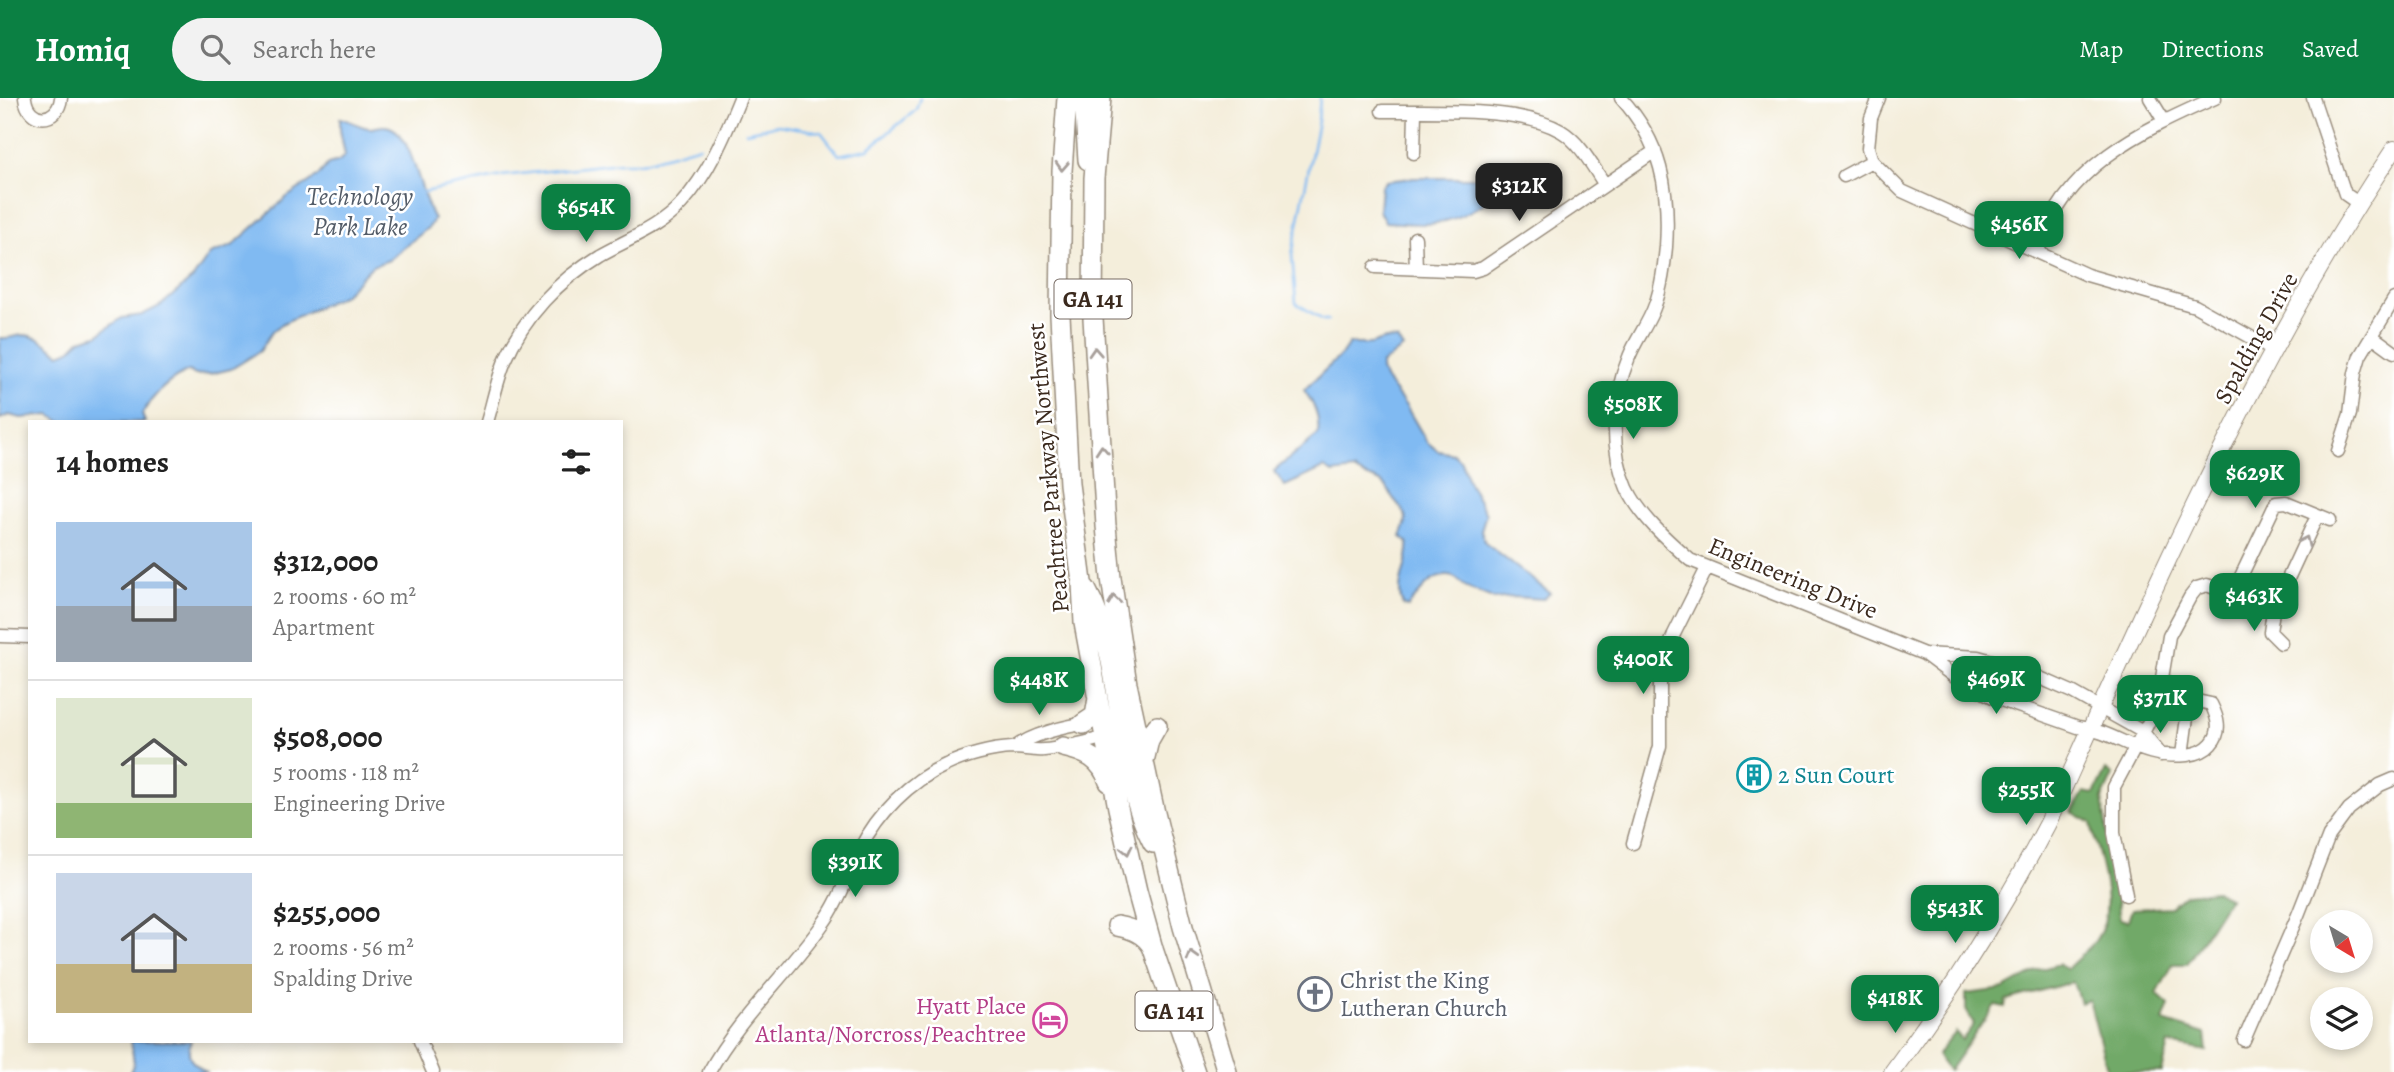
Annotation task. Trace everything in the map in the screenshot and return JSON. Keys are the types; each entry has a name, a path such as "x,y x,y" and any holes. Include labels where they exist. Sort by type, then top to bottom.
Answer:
{"highway":[{"name":"Peachtree Parkway Northwest","path":"1067,98 1062,171 1060,315 1069,484 1082,582 1084,623 1098,697 1144,762 1168,870 1227,1072"},
{"path":"1084,98 1086,154 1094,178"},
{"name":"Peachtree Parkway Northwest","path":"1101,98 1094,178 1093,318 1106,526 1121,650 1118,808 1153,949 1195,1072"},
{"path":"1082,582 1097,611 1105,635 1121,726 1143,822 1168,870"},
{"path":"1083,724 1095,716 1098,697"},
{"path":"1144,762 1149,740 1157,726"},
{"path":"1063,747 1088,754 1098,762 1107,777 1118,808"},
{"path":"1137,891 1131,911 1117,926 1137,931 1150,942 1153,949"}],"main road":[{"name":"Spalding Drive","path":"1892,1072 1947,993 2012,891 2048,823 2205,480 2274,350 2358,203 2394,149"}],"street":[{"path":"25,98 32,115 41,118 49,117 57,111 61,98"},
{"path":"488,420 505,362 534,312 578,270 661,222 680,205 708,166 740,98"},
{"name":"Engineering Drive","path":"1621,98 1645,128 1655,151 1666,189 1668,221 1656,304 1625,368 1615,411 1616,443 1627,488 1641,510 1690,560 1707,568 1924,654 1956,678 1995,698 2078,727 2090,728 2135,748 2161,755 2182,755"},
{"path":"1879,98 1871,118 1868,148 1872,161 1902,191 2087,275 2195,306 2274,350"},
{"path":"2150,98 2164,121"},
{"path":"2038,251 2058,205 2084,174 2101,159 2164,121 2215,98"},
{"path":"2313,98 2345,194 2358,203"},
{"path":"1382,111 1484,113 1531,120 1563,132 1585,155 1605,185"},
{"path":"1414,153 1415,112"},
{"path":"1375,267 1473,271 1483,268 1655,151"},
{"path":"1844,176 1872,161"},
{"path":"1415,238 1416,269"},
{"path":"2338,451 2350,414 2360,356 2394,299"},
{"path":"2372,337 2394,352"},
{"path":"2232,593 2276,503 2286,502 2323,518 2273,611 2270,632 2281,643"},
{"path":"1633,843 1660,746 1660,672 1674,634 1707,568"},
{"path":"2126,895 2114,833 2114,787 2158,702 2169,636 2190,597 2197,588 2207,585 2273,611"},
{"path":"0,636 28,637"},
{"name":"Engineering Drive","path":"1924,654 1978,657 2017,668 2072,692 2143,732"},
{"path":"1014,748 1037,735 1083,724 1121,726"},
{"path":"709,1072 754,1006 790,967 824,923 868,835 886,811 914,785 947,764 968,757 1014,748 1030,751 1063,747 1121,726"},
{"path":"2143,732 2161,755"},
{"path":"2244,1040 2329,836 2349,809 2380,785 2394,779"},
{"path":"421,1043 433,1072"}],"green space":[{"path":"2106,770 2113,775 2102,799 2120,919 2128,921 2132,909 2171,907 2186,894 2216,891 2229,898 2187,964 2173,964 2157,994 2169,1005 2163,1021 2205,1034 2207,1051 2169,1044 2162,1072 2108,1072 2089,1000 2080,1003 2073,982 2006,1000 2005,1007 1995,1005 1949,1071 1937,1055 1956,1032 1962,1040 1974,1024 1966,1010 1966,994 2004,989 2038,970 2059,964 2067,969 2092,945 2102,928 2107,899 2091,823 2072,812 2084,792 2094,794"}],"water":[{"name":"Technology Park Lake","path":"340,118 367,128 389,127 399,134 406,143 434,219 430,226 389,260 372,266 344,295 283,323 272,332 260,351 231,369 195,375 189,371 174,379 156,394 146,407 142,414 144,420 59,420 50,415 21,418 9,415 0,419 0,338 29,336 39,339 60,354 70,350 80,340 97,335 122,318 142,315 160,306 193,278 210,254 232,246 287,197 318,176 328,164 339,161 345,155"},
{"path":"1412,178 1493,178 1501,182 1503,188 1476,208 1442,222 1385,222 1379,211 1381,186 1386,181"},
{"path":"1386,339 1397,340 1403,348 1381,364 1381,370 1427,442 1438,451 1453,454 1461,461 1468,481 1486,514 1481,530 1485,543 1550,593 1544,599 1494,599 1446,576 1427,584 1408,607 1403,605 1400,590 1408,542 1401,537 1406,520 1404,512 1385,485 1354,470 1333,473 1324,468 1285,486 1274,471 1318,435 1316,411 1304,390 1349,344 1371,344"},
{"path":"131,1043 191,1043 191,1060 206,1072 130,1072 134,1063"}],"waterway":[{"path":"746,132 778,125 821,132 839,155 868,149 916,110 920,98"},
{"path":"1320,98 1292,255 1296,303 1323,320 1328,320"},
{"path":"424,192 502,176 641,163 700,146"}],"place":[{"name":"2 Sun Court","path":"1754,775"},
{"name":"Christ the King Lutheran Church","path":"1315,994"},
{"name":"Hyatt Place Atlanta/Norcross/Peachtree","path":"1050,1020"}]}
